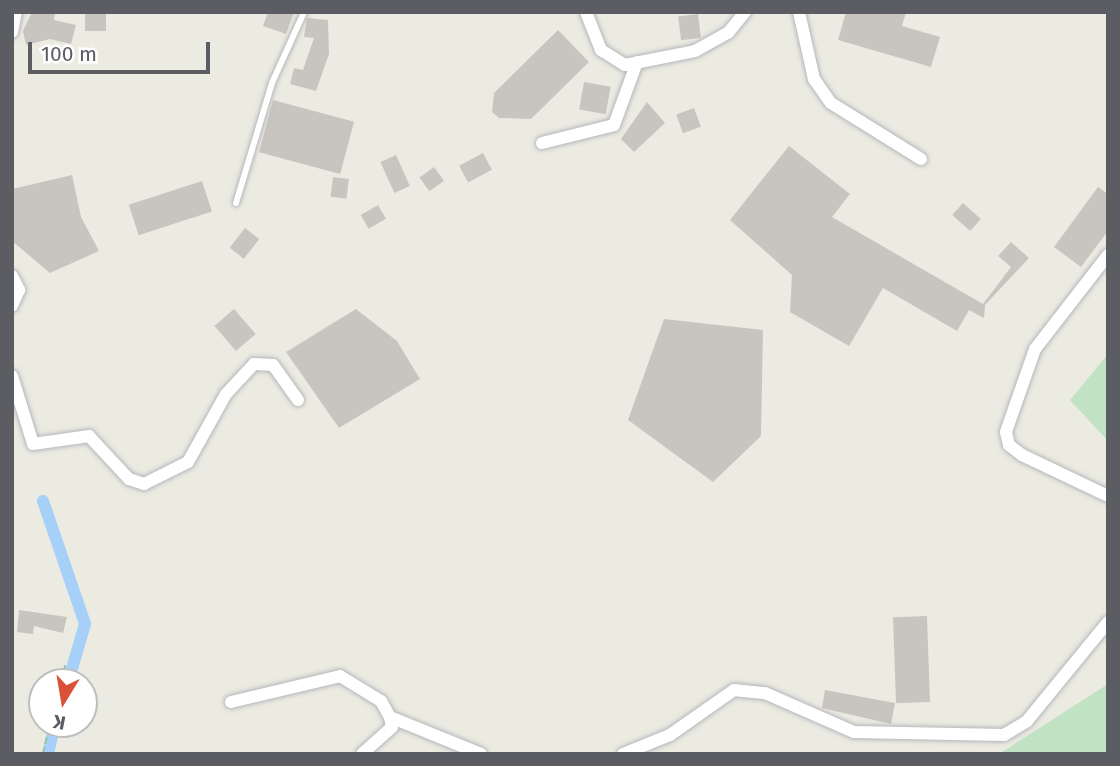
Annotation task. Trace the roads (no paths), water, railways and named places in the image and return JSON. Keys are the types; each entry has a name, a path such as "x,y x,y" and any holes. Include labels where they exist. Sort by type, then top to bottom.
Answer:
{"street":[{"path":"12,32 16,12"},
{"path":"586,12 601,50 625,65 695,51 728,33 745,12"},
{"path":"799,12 814,79 831,103 921,159"},
{"path":"542,143 614,124 638,62"},
{"path":"1108,255 1035,349 1006,432 1009,445 1022,455 1108,496"},
{"path":"12,276 19,290 12,306"},
{"path":"12,376 33,444 89,436 129,479 144,484 188,462 226,394 254,364 273,365 298,400"},
{"path":"623,754 670,735 734,690 765,692 854,732 1004,735 1027,721 1108,622"},
{"path":"231,702 340,676 381,701 390,717 392,727 362,754"},
{"path":"390,717 481,754"}],"lane":[{"path":"236,203 272,83 304,12"}],"waterway":[{"path":"43,501 85,624 72,668"},
{"path":"48,754 52,738"}]}
